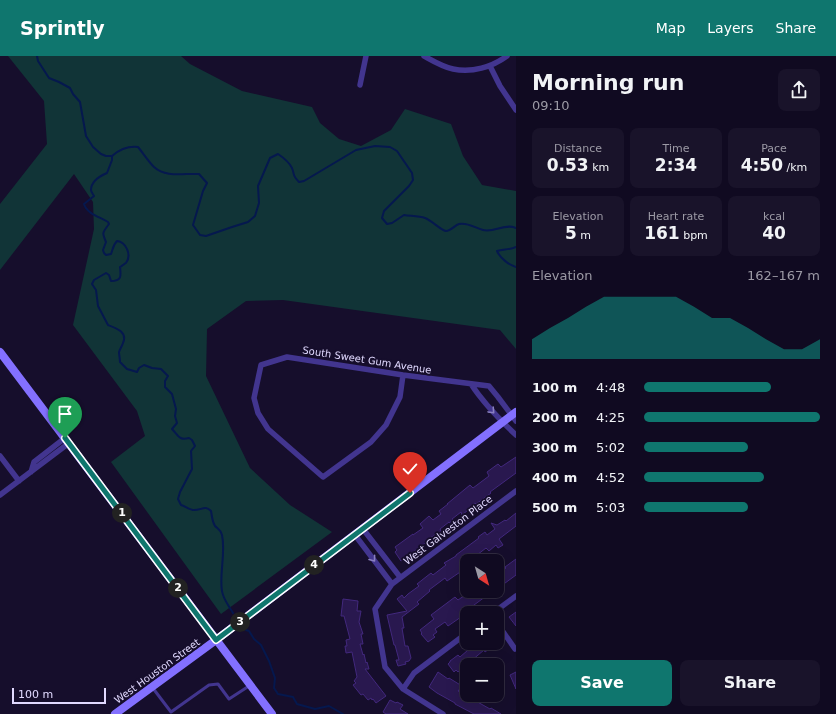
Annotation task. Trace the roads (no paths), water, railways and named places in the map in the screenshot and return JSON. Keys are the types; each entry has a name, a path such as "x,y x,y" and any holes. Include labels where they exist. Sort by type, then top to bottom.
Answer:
{"main road":[{"path":"0,352 272,714"},
{"name":"West Houston Street","path":"115,714 216,640 503,422 515,416"}],"street":[{"path":"360,85 366,56"},
{"path":"424,56 440,65 453,69 470,70 490,66 507,56"},
{"path":"490,66 500,86 516,110"},
{"name":"South Sweet Gum Avenue","path":"404,375 400,397 386,425 371,442 323,477 268,429 258,413 254,398 261,365 287,357 489,386 515,416"},
{"path":"471,384 489,408 516,436"},
{"path":"0,495 31,472 67,441"},
{"path":"0,456 19,481"},
{"name":"West Galveston Place","path":"443,714 404,689 384,667 375,609 392,584 400,577 516,491"},
{"path":"363,529 400,577"},
{"path":"355,535 392,584"},
{"path":"502,606 516,596"},
{"path":"504,633 516,649"},
{"path":"404,689 414,673 460,638"}],"lane":[{"path":"167,714 209,685 218,684 230,700 250,685"},
{"path":"152,687 171,712"}],"waterway":[{"path":"37,56 38,61 49,78 70,88 80,102 86,136 93,147 101,154 112,156 124,148 138,147 152,165 164,173 199,174 207,183 203,191 193,225 200,235 206,236 248,222 255,216 259,203 258,186 270,158 278,154 288,162 292,168 294,177 299,182 304,181 356,150 375,146 390,147 397,151 412,173 413,180 409,186 384,211 382,218 387,224 392,223 404,215 425,218 446,231 462,224 468,224 487,231 508,227 516,228"},
{"path":"112,157 107,173 94,182 91,187 91,191 94,196 84,204 91,213 109,224 103,233 106,242 103,250 104,253 106,255 111,254 117,241 123,244 127,249 128,260 120,267 119,279 111,281 109,275 106,273 94,280 92,284 96,290 98,306 108,325 123,333 124,339 119,352 120,362 127,369 137,372 139,368 144,365 161,369 168,376 165,381 165,387 172,394 176,409 175,416 177,423 172,429 181,438 189,438 192,440 195,446 191,451 192,469 178,499 181,505 191,509 197,510 205,508 211,511 213,522 222,535 223,556 221,584 223,594 233,613"},
{"path":"516,247 497,251 505,261 516,267"},
{"path":"246,630 249,631 254,639 261,645 275,678 274,688 278,694 293,697 297,704 315,709 329,706 343,714"}]}
